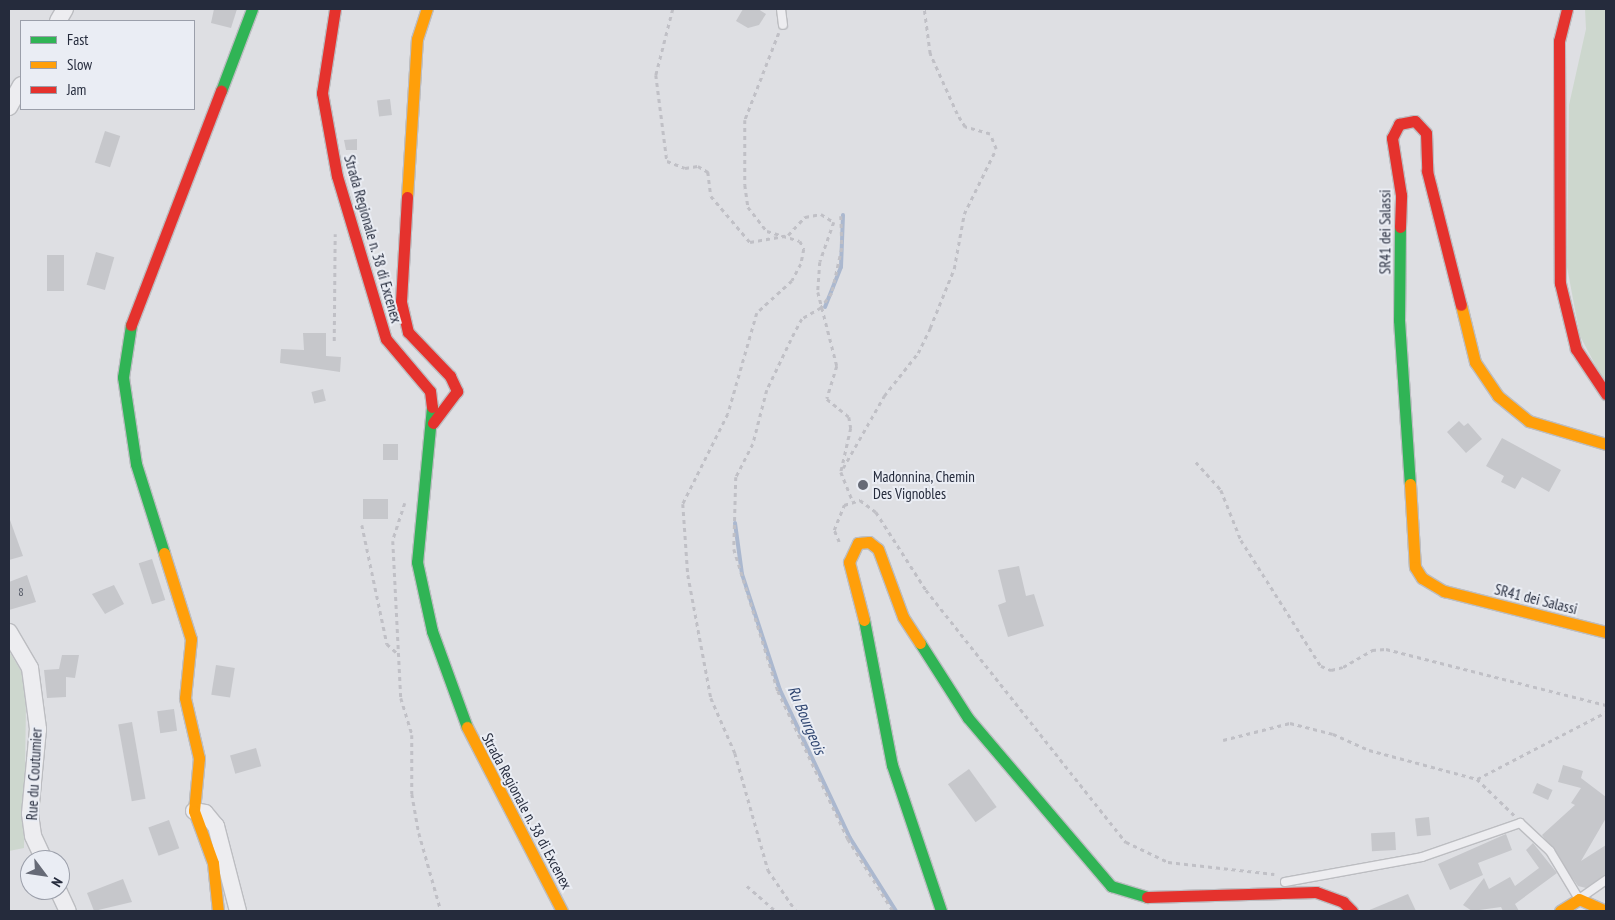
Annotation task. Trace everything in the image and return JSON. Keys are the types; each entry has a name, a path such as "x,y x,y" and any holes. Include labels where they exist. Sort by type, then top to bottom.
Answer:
{"main road":[{"path":"218,911 213,863 194,811 199,758 185,698 191,640 136,464 126,411 124,353 252,9"},
{"name":"Strada Regionale n. 38 di Excenex","path":"335,9 322,92 337,176 386,339 430,391 433,423 417,562 432,630 473,744 562,911"},
{"path":"427,9 417,39 401,302 408,332 450,376 457,391 433,423"},
{"path":"1567,9 1559,41 1560,283 1576,349 1606,394"},
{"name":"SR41 dei Salassi","path":"1606,444 1529,421 1498,396 1475,362 1428,170 1426,133 1415,121 1399,124 1392,138 1402,195 1399,320 1415,567 1422,578 1444,591 1606,632"},
{"path":"941,911 892,765 870,644 848,562 858,543 869,542 878,549 902,617 968,718 1111,886 1140,897 1286,888 1316,892 1343,902 1352,911"},
{"path":"1560,911 1579,899 1606,911"}],"street":[{"path":"59,20 66,9"},
{"path":"9,107 20,87"},
{"name":"Rue du Coutumier","path":"9,632 30,668 38,729 30,814 33,836 39,850"},
{"path":"194,811 205,813 216,826 238,911"}],"lane":[{"path":"780,9 782,25"},
{"path":"1286,888 1422,857 1520,823 1550,851 1579,899 1606,880"}],"path":[{"path":"673,9 656,75 667,161 685,168 698,166 708,172 711,196 750,242 788,235 805,217 821,214 834,222 820,262 821,308 836,366 827,399 844,409 851,428 841,472 852,499 866,504 887,525 926,590 1126,842 1168,862 1259,871 1286,888"},
{"path":"841,472 884,396 918,353 930,328 954,269 964,214 996,149 990,134 965,127 957,114 930,54 924,9"},
{"path":"782,25 746,120 744,185 748,207 757,221 767,231 788,235 804,249 801,264 792,281 757,313 728,414 683,504 688,576 711,698 740,769 768,870 796,911"},
{"path":"841,216 840,266 832,293 821,308 802,319 767,390 753,444 736,476 734,549 765,656 788,715 848,839 893,911"},
{"path":"334,229 334,341"},
{"path":"1196,462 1221,490 1241,540 1321,666 1330,670 1343,667 1372,650 1386,649 1606,705"},
{"path":"406,498 393,541 397,652 401,698 412,735 419,833 441,911"},
{"path":"852,499 837,514 834,530 842,544 858,543"},
{"path":"362,525 387,644 397,652"},
{"path":"1477,779 1606,712"},
{"path":"1223,740 1265,726 1290,723 1445,773 1477,779 1520,823"},
{"path":"747,886 776,911"}],"shaded area":[{"path":"1585,9 1606,9 1606,385 1580,336 1567,267 1569,105 1586,29"},
{"path":"9,651 24,676 26,701 24,848 9,851"}],"building":[{"path":"214,9 237,9 231,28 211,23"},
{"path":"743,9 758,9 766,14 759,25 748,28 736,21"},
{"path":"390,99 392,115 379,116 377,101"},
{"path":"105,131 120,136 110,167 95,162"},
{"path":"357,139 357,150 346,150 344,140"},
{"path":"96,252 114,257 105,290 87,285"},
{"path":"47,255 64,255 64,291 47,291"},
{"path":"303,333 326,333 326,356 341,357 340,372 280,363 281,349 304,350"},
{"path":"323,389 326,401 314,404 311,392"},
{"path":"1459,421 1464,426 1468,423 1482,439 1466,453 1447,432"},
{"path":"1502,438 1561,470 1549,492 1522,477 1515,489 1501,482 1504,476 1486,466"},
{"path":"383,444 398,444 398,460 383,460"},
{"path":"363,499 388,499 388,519 363,519"},
{"path":"9,521 23,556 9,560"},
{"path":"152,559 165,600 152,604 139,563"},
{"path":"1019,566 1026,596 1034,594 1044,626 1008,637 998,605 1006,602 998,570"},
{"path":"27,575 36,602 9,610 9,582"},
{"path":"114,585 124,604 105,614 92,594"},
{"path":"62,655 79,655 75,678 66,677 66,697 47,698 44,670 59,669"},
{"path":"216,665 235,668 230,698 211,695"},
{"path":"174,709 177,731 160,733 157,711"},
{"path":"132,722 146,799 132,801 118,724"},
{"path":"256,748 261,766 235,774 230,755"},
{"path":"1563,765 1583,771 1581,778 1606,797 1606,818 1581,861 1606,845 1606,874 1586,888 1578,886 1542,835 1575,805 1571,803 1581,788 1558,782"},
{"path":"969,769 997,807 976,822 948,784"},
{"path":"1537,783 1553,790 1548,800 1533,793"},
{"path":"1429,817 1431,835 1417,836 1415,818"},
{"path":"169,820 179,848 159,856 148,828"},
{"path":"1395,832 1396,850 1372,851 1371,833"},
{"path":"1506,834 1512,850 1478,863 1483,875 1450,890 1438,864"},
{"path":"1533,843 1557,873 1515,904 1519,911 1503,911 1501,907 1472,911 1463,905 1484,878 1489,889 1510,877 1515,886 1539,868 1526,850"},
{"path":"123,879 132,902 94,911 87,893"},
{"path":"1408,894 1416,911 1367,911"}],"waterway":[{"name":"Ru Bourgeois","path":"825,307 841,267 843,215"},
{"name":"Ru Bourgeois","path":"735,523 742,574 780,690 850,838 896,911"}],"traffic: fast":[{"path":"221,91 252,9"},
{"path":"1400,227 1399,320 1410,484"},
{"path":"131,325 123,377 136,464 164,553"},
{"path":"432,407 417,562 432,631 467,727"},
{"path":"864,620 892,765 941,911"},
{"path":"920,643 968,718 1111,886 1147,897"}],"traffic: slow":[{"path":"407,197 417,39 427,9"},
{"path":"1461,305 1475,362 1498,396 1529,421 1606,444"},
{"path":"1410,484 1415,567 1422,578 1444,591 1606,632"},
{"path":"864,620 849,562 858,543 869,542 878,549 903,617 920,643"},
{"path":"164,553 191,639 185,698 199,758 194,811 213,863 218,911"},
{"path":"467,727 562,911"},
{"path":"1560,911 1579,899 1606,911"}],"traffic: jam":[{"path":"335,9 322,93 337,176 386,339 430,391 432,407"},
{"path":"1567,9 1559,41 1560,283 1576,349 1606,394"},
{"path":"131,325 221,91"},
{"path":"1400,227 1401,195 1392,138 1399,124 1415,121 1426,133 1427,171 1461,305"},
{"path":"407,197 401,302 408,332 450,376 457,391 433,423"},
{"path":"1147,897 1316,892 1343,902 1352,911"}],"place":[{"name":"Madonnina, Chemin Des Vignobles","path":"863,485"}]}
